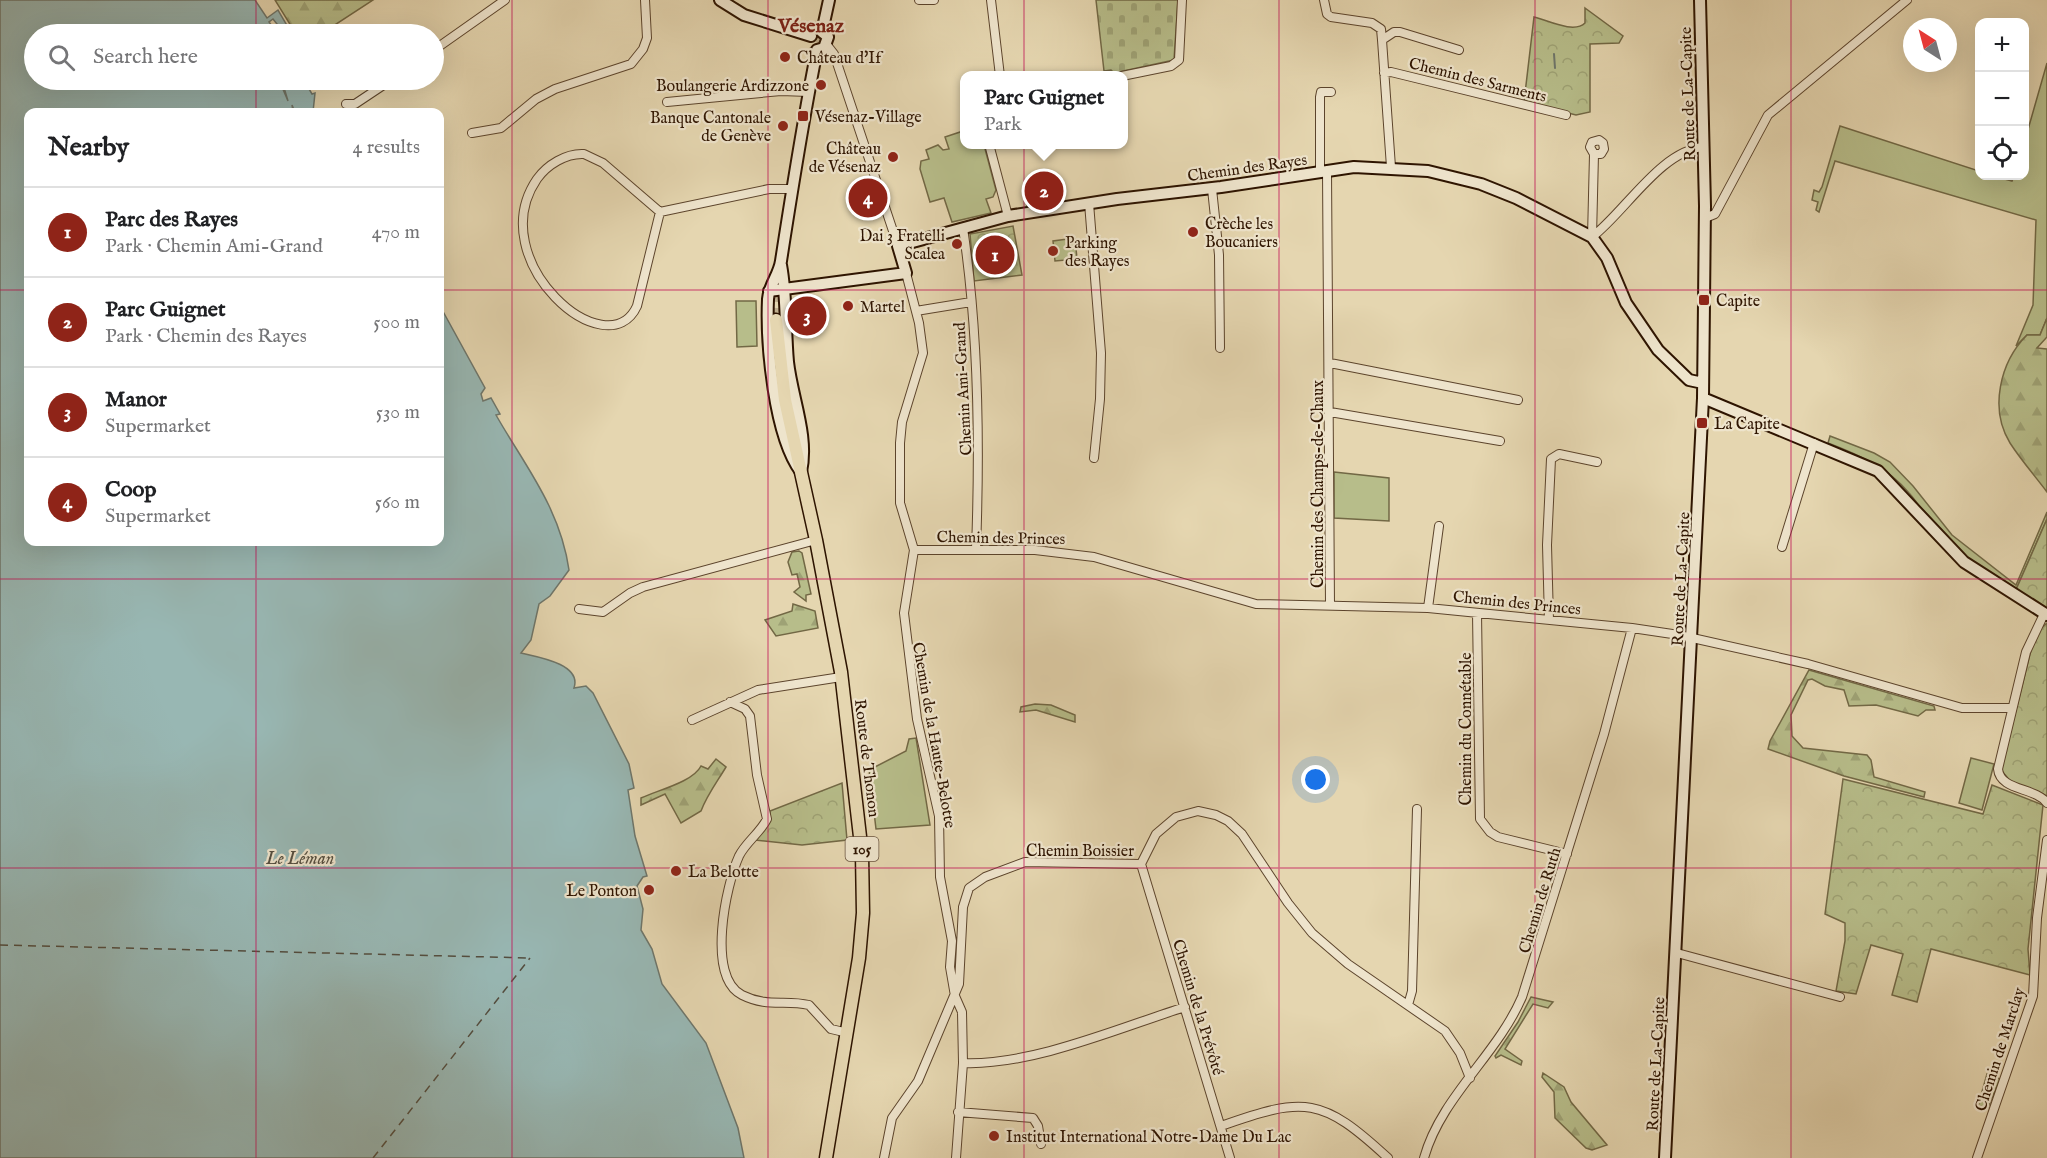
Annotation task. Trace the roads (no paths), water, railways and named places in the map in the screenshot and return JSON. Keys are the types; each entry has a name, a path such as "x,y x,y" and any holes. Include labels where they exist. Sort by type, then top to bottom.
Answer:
{"main road":[{"name":"105","path":"776,320 782,381 801,472"},
{"name":"Route de Thonon","path":"801,472 841,677 857,790 863,880 861,943 826,1158"}],"street":[{"path":"444,43 505,0"},
{"path":"472,133 505,126 536,99 555,89 631,64 643,49 647,38 645,0"},
{"path":"720,0 744,15 811,36"},
{"path":"822,32 829,0"},
{"path":"919,0 934,0"},
{"path":"991,0 1000,71"},
{"path":"1128,74 1171,66 1179,60 1182,0"},
{"path":"1324,0 1327,15 1378,26 1382,40"},
{"name":"Route de La-Capite","path":"1665,1158 1703,398 1705,218 1700,0"},
{"path":"1705,218 1715,214 1768,115 1907,0"},
{"path":"822,47 828,37 822,32 815,32 811,36 811,45 822,47 834,54 862,133 916,311 923,353 902,422 898,481 900,503 914,550"},
{"name":"Chemin des Sarments","path":"1391,167 1382,40 1394,32 1400,32 1459,50"},
{"name":"Route de Thonon","path":"801,472 787,449 775,392 769,344 770,291 781,265 791,189 808,92 822,47"},
{"name":"Chemin des Sarments","path":"1384,73 1391,72 1566,115"},
{"path":"346,104 355,104 376,90"},
{"path":"667,102 781,91 808,92"},
{"name":"Chemin des Champs-de-Chaux","path":"1330,92 1321,92 1320,97 1330,363 1330,605"},
{"path":"1592,237 1673,160 1689,150 1704,147"},
{"path":"990,149 1008,216"},
{"path":"584,154 595,158 660,212 637,306 632,314 619,323 593,323 566,308 542,284 529,261 524,231 526,203 531,190 544,170 571,155 584,154"},
{"path":"1592,237 1594,154"},
{"name":"Chemin des Rayes","path":"898,246 1008,216 1089,203 1212,189 1354,167 1391,167 1428,171 1481,184 1516,198 1592,237 1607,258 1626,303 1658,350 1689,380 1703,383"},
{"path":"660,212 769,189 791,189"},
{"path":"1212,189 1219,255 1220,348"},
{"path":"1089,203 1101,353 1100,399 1094,458"},
{"name":"Chemin Ami-Grand","path":"963,228 971,302 978,443 976,549"},
{"name":"Route de Thonon","path":"781,265 786,291 788,362 804,446 801,472"},
{"path":"770,291 786,291 906,273"},
{"path":"916,311 971,302"},
{"name":"Chemin des Champs-de-Chaux","path":"1330,363 1518,400"},
{"path":"1703,398 1814,443 1884,475 1964,562 2046,615 2026,652 2011,708 1999,763 1999,775 2005,782 2036,793 2047,803"},
{"path":"1330,412 1500,441"},
{"path":"1782,547 1814,443"},
{"path":"1549,620 1547,544 1551,459 1556,454 1597,462"},
{"path":"1428,608 1439,526"},
{"path":"579,609 603,612 630,593 643,587 816,540"},
{"name":"Chemin des Princes","path":"914,550 976,549 1066,552 1094,557 1236,600 1276,606 1428,608 1632,628 1692,638 1808,664 1962,708 2011,708"},
{"name":"Chemin de la Haute-Belotte","path":"914,550 904,613 905,637 917,719 939,816 940,877 952,941 950,967 955,996"},
{"name":"Chemin du Connétable","path":"1477,613 1480,819 1490,832 1498,837 1567,854"},
{"name":"Chemin de Ruth","path":"1424,1158 1439,1123 1501,1038 1522,997 1567,854 1632,628"},
{"path":"692,720 758,690 841,677"},
{"path":"730,702 746,709 750,716 757,776 767,819 744,847 735,869 722,934 722,964 725,977 737,992 758,1001 775,1005 809,1005 831,1029 848,1034"},
{"path":"1408,1005 1412,991 1417,809"},
{"name":"Chemin Boissier","path":"956,1158 963,1063 962,1012 955,996 961,970 965,897 975,882 1007,867 1025,862 1141,864 1156,834 1172,819 1198,811 1221,817 1238,829 1296,913 1326,947 1450,1037 1470,1078"},
{"name":"Chemin de Marclay","path":"1977,1158 2033,996 2037,918 2047,840"},
{"name":"Chemin de la Prévôté","path":"1141,864 1230,1158"},
{"path":"1677,953 1840,997"},
{"path":"884,1158 892,1118 918,1081 955,996"},
{"path":"963,1063 985,1064 1073,1044 1185,1007"},
{"path":"1221,1126 1270,1109 1306,1106 1326,1111 1343,1119 1388,1158"},
{"path":"958,1112 1033,1118 1038,1126 1041,1144"}],"water":[{"name":"Le Léman","path":"0,0 255,0 267,18 278,10 286,24 277,24 273,19 269,22 270,24 24,24 24,90 283,90 288,101 285,90 310,90 312,94 315,93 313,108 293,108 292,105 292,108 24,108 24,546 444,546 444,313 485,388 481,394 483,401 491,398 500,414 496,415 549,506 564,547 569,570 550,596 539,604 531,640 521,653 565,667 575,680 574,688 586,686 593,693 629,764 634,788 628,790 635,836 647,876 643,877 637,886 643,909 641,930 652,949 662,984 706,1043 738,1128 744,1158 0,1158"}],"waterway":[{"path":"1554,54 1555,68"}],"tunnel":[{"path":"813,60 821,22"},
{"path":"776,320 779,279"}],"place":[{"name":"Château d'If","path":"785,57"},
{"name":"Boulangerie Ardizzone","path":"821,85"},
{"name":"Vésenaz-Village","path":"803,116"},
{"name":"Banque Cantonale de Genève","path":"783,126"},
{"name":"Château de Vésenaz","path":"893,157"},
{"name":"Parc Guignet","path":"1044,191"},
{"name":"Coop","path":"868,198"},
{"name":"Crèche les Boucaniers","path":"1193,232"},
{"name":"Dai 3 Fratelli Scalea","path":"957,244"},
{"name":"Parking des Rayes","path":"1053,251"},
{"name":"Parc des Rayes","path":"995,255"},
{"name":"Capite","path":"1704,300"},
{"name":"Martel","path":"848,306"},
{"name":"Manor","path":"807,316"},
{"name":"La Capite","path":"1702,423"},
{"name":"La Belotte","path":"676,871"},
{"name":"Le Ponton","path":"649,890"},
{"name":"Institut International Notre-Dame Du Lac","path":"994,1136"}],"district":[{"name":"Vésenaz","path":"811,25"}]}
